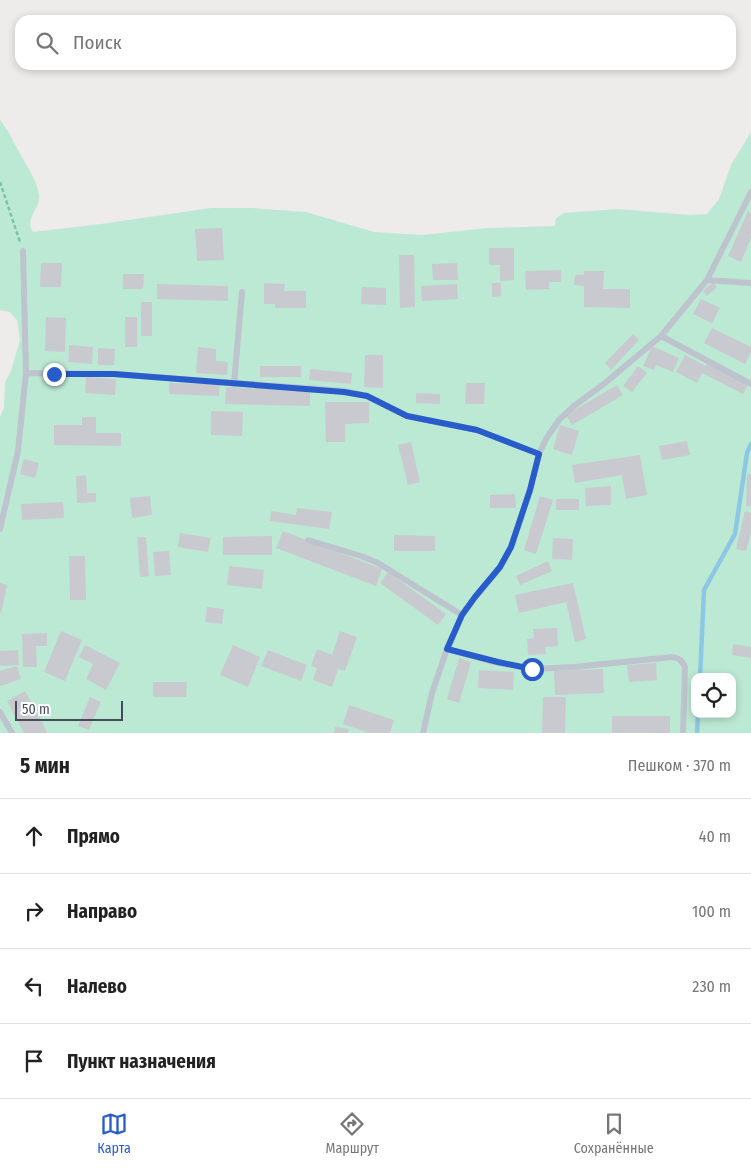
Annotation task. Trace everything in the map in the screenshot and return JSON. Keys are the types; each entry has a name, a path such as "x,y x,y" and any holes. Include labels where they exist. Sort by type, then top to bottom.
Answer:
{"lane":[{"path":"424,733 432,693 447,649 462,615 500,567 511,547 530,490 539,454 546,439 559,420 574,406 605,383 661,336 707,280 751,192"},
{"path":"0,529 18,451 26,373 23,251"},
{"path":"707,280 751,283"},
{"path":"234,384 242,292"},
{"path":"661,336 751,384"},
{"path":"26,373 114,374 344,392 367,396 407,416 477,430 539,454"},
{"path":"308,540 378,563 462,615"},
{"path":"447,649 532,669 672,657 679,658 685,667 683,733"},
{"path":"0,712 12,733"}],"path":[{"path":"0,182 23,251"}],"green space":[{"path":"0,120 31,172 38,190 39,201 30,223 33,232 211,208 252,208 306,212 374,232 422,235 488,228 555,226 556,218 564,213 618,209 689,215 707,214 719,199 731,165 751,132 751,733 0,733 0,417 4,408 5,382 11,371 20,340 17,320 10,312 0,310"}],"building":[{"path":"748,211 751,213 751,238 741,262 728,256"},
{"path":"222,228 224,260 197,261 195,229"},
{"path":"489,248 514,248 514,280 500,281 500,265 489,265"},
{"path":"399,255 414,255 415,307 400,308"},
{"path":"41,263 62,263 61,287 40,287"},
{"path":"457,263 458,280 433,280 432,264"},
{"path":"561,270 561,282 549,282 549,289 526,290 525,271"},
{"path":"584,271 604,271 603,289 630,289 630,308 584,307 584,286 574,285 575,275 584,275"},
{"path":"123,274 144,274 143,289 123,289"},
{"path":"713,282 717,287 707,296 703,291"},
{"path":"264,283 285,284 284,291 306,291 306,308 275,308 275,304 264,304"},
{"path":"492,283 501,283 501,296 492,297"},
{"path":"157,284 228,286 228,301 157,299"},
{"path":"457,284 458,299 422,301 421,286"},
{"path":"362,287 386,288 386,305 361,304"},
{"path":"701,299 720,308 712,323 693,314"},
{"path":"141,302 152,302 152,336 141,336"},
{"path":"46,317 66,318 65,352 45,351"},
{"path":"125,317 137,317 137,347 125,347"},
{"path":"712,328 751,347 751,352 745,364 704,343"},
{"path":"633,334 639,340 611,370 605,363"},
{"path":"69,345 93,347 92,364 68,362"},
{"path":"652,346 679,358 673,372 656,365 654,370 643,366"},
{"path":"198,347 216,349 216,361 228,362 227,375 196,373"},
{"path":"98,348 115,349 114,365 98,365"},
{"path":"365,355 383,355 383,388 364,387"},
{"path":"685,355 706,366 707,363 748,384 743,394 702,373 697,383 676,372"},
{"path":"260,366 301,366 301,377 260,377"},
{"path":"638,366 647,373 632,392 623,386"},
{"path":"310,369 352,373 351,384 309,380"},
{"path":"86,377 116,379 115,395 85,393"},
{"path":"169,383 220,384 219,396 169,394"},
{"path":"466,383 485,383 484,404 465,404"},
{"path":"617,385 623,395 572,425 566,415"},
{"path":"226,387 310,390 310,406 225,404"},
{"path":"416,393 440,394 440,404 416,403"},
{"path":"325,402 369,402 369,423 345,424 345,442 326,442"},
{"path":"211,411 243,412 242,436 211,435"},
{"path":"82,417 96,417 96,433 121,433 121,446 54,445 54,425 82,425"},
{"path":"560,425 579,431 572,455 553,449"},
{"path":"687,441 690,455 662,460 659,446"},
{"path":"411,442 420,482 408,485 398,445"},
{"path":"640,455 647,495 626,499 622,475 575,483 572,465"},
{"path":"24,459 39,463 35,478 20,474"},
{"path":"747,474 751,474 751,506 746,506"},
{"path":"86,475 87,493 96,493 96,502 77,503 76,476"},
{"path":"611,486 611,505 586,506 585,488"},
{"path":"515,494 516,508 490,508 490,495"},
{"path":"150,496 152,515 132,518 130,498"},
{"path":"540,496 553,500 536,554 524,550"},
{"path":"556,499 579,499 579,510 556,510"},
{"path":"63,502 64,518 22,520 21,504"},
{"path":"297,508 332,512 329,529 270,521 271,511 296,515"},
{"path":"745,511 751,513 751,532 746,551 736,549"},
{"path":"283,531 382,569 376,586 276,548"},
{"path":"180,533 211,538 208,552 178,547"},
{"path":"394,535 435,536 435,551 394,551"},
{"path":"272,536 272,555 223,555 223,537"},
{"path":"137,537 146,537 149,576 140,577"},
{"path":"553,538 573,539 572,560 552,559"},
{"path":"169,551 171,575 155,576 153,552"},
{"path":"69,556 85,556 86,600 70,600"},
{"path":"548,561 552,571 520,585 516,576"},
{"path":"229,566 264,570 262,589 227,585"},
{"path":"388,572 446,614 438,625 380,583"},
{"path":"0,583 7,585 1,613 0,613"},
{"path":"573,583 586,639 575,642 566,602 519,613 515,595"},
{"path":"207,607 224,609 222,624 205,622"},
{"path":"557,628 558,646 545,647 546,654 528,655 527,639 534,638 533,629"},
{"path":"61,631 82,640 65,681 44,672"},
{"path":"340,631 357,637 345,671 338,669 332,687 313,680 317,668 311,666 317,649 332,655"},
{"path":"47,633 47,646 36,646 37,667 23,667 22,634"},
{"path":"733,644 751,647 751,658 732,655"},
{"path":"85,645 120,663 106,690 86,679 93,664 79,657"},
{"path":"233,645 260,657 248,687 220,675"},
{"path":"18,650 19,665 0,666 0,651"},
{"path":"268,650 307,665 301,681 261,666"},
{"path":"459,658 471,662 459,703 447,699"},
{"path":"656,663 657,680 629,682 627,665"},
{"path":"17,666 21,679 0,686 0,671"},
{"path":"603,669 604,693 555,695 554,671"},
{"path":"479,670 514,672 513,690 478,688"},
{"path":"153,682 187,682 186,697 153,697"},
{"path":"25,691 47,733 24,733 7,701"},
{"path":"90,697 101,702 89,730 78,726"},
{"path":"543,697 566,697 565,733 542,733"},
{"path":"349,705 394,720 390,733 369,733 343,724"},
{"path":"612,716 670,716 670,733 612,733"},
{"path":"335,727 349,729 348,733 334,733"}],"waterway":[{"path":"700,673 704,590 735,534 747,453 751,444"},
{"path":"697,733 698,718"}],"route":[{"path":"54,374 114,374 344,392 367,396 407,416 477,430 539,454 530,490 511,547 500,567 462,615 447,649 532,669"}]}
